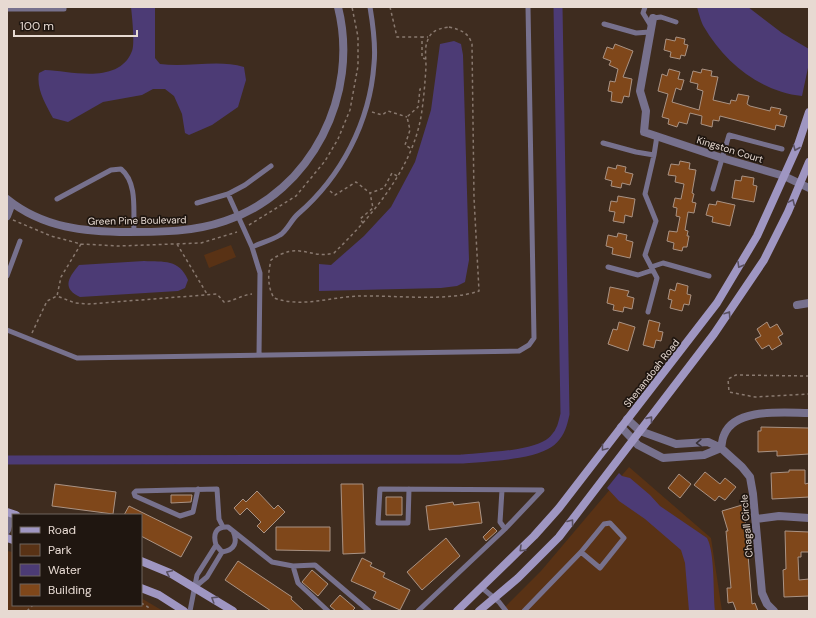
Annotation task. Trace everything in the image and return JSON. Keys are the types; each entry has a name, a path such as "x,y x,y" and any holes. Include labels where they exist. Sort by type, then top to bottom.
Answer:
{"street":[{"name":"Green Pine Boulevard","path":"10,201 28,213 58,225 96,232 186,230 206,227 238,216 263,202 280,189 309,159 323,136 338,97 342,76 343,34 338,7"},
{"name":"Kingston Court","path":"651,26 640,91 646,111 644,132 722,158 784,176 809,188"},
{"name":"Shenandoah Road","path":"457,611 534,536 559,508 717,304 756,236 798,145 809,112"},
{"path":"479,611 518,578 559,537 714,334 764,260 809,162"},
{"path":"7,216 10,201"},
{"path":"797,305 809,303"},
{"path":"621,427 638,445 662,458 704,455 721,448 724,435 728,430 737,422 748,416 766,413 809,413"},
{"name":"Chagall Circle","path":"627,419 640,431 676,444 708,442 721,448 738,462 750,477 754,494 762,593 767,604 774,611"},
{"path":"7,530 12,514"},
{"path":"756,520 779,516 809,518"},
{"path":"142,561 170,573 233,611"},
{"path":"142,588 159,595 184,611"}],"lane":[{"path":"7,8 64,9 64,7"},
{"path":"252,247 281,235 293,218 314,201 336,173 356,135 366,110 374,64 370,7"},
{"path":"7,330 77,358 519,350 529,345 534,338 528,7"},
{"path":"645,7 643,13 651,26"},
{"path":"604,24 636,33 651,26 661,17 676,22"},
{"path":"713,189 729,135 782,149"},
{"path":"648,312 656,278 646,255 656,221 645,194 657,136"},
{"path":"603,143 636,152 654,155"},
{"path":"197,203 228,194 245,185 270,166"},
{"path":"57,199 111,170 121,169 128,175 132,186 134,232"},
{"path":"228,194 252,247 260,273 260,355"},
{"path":"7,276 20,240"},
{"path":"608,267 638,275 664,263 710,276"},
{"path":"198,489 194,512 180,516 135,496 134,493 136,491 217,488 219,519 223,526 232,529 265,558 280,565 315,565 369,611"},
{"path":"409,489 408,523 378,523 380,489 409,489 502,490 542,490 505,529 418,611"},
{"path":"502,490 500,522 505,529"},
{"path":"524,611 607,523 610,523 624,538 600,568 581,552"},
{"path":"190,611 197,575 216,546 215,533 223,526"},
{"path":"195,587 207,578 222,552 231,550 235,545 236,538 232,529"},
{"path":"216,546 222,552"},
{"path":"293,566 298,584 328,611"},
{"path":"481,587 506,611"}],"path":[{"path":"390,7 397,37 428,38"},
{"path":"449,27 462,30 469,35 472,44 474,198 479,291 456,295 340,297 315,302 281,301 274,298 269,290 268,271 271,260 295,249 327,255 334,253 383,200 404,165 422,112 426,59 428,38 435,29 449,27"},
{"path":"422,37 422,58 426,59"},
{"path":"407,117 418,107 420,89 424,89"},
{"path":"366,110 382,115 388,111 407,117"},
{"path":"407,117 410,130 405,144 411,148"},
{"path":"370,193 384,188 392,173 397,176"},
{"path":"326,186 334,194 356,182 370,193 373,208 360,219 363,223"},
{"path":"57,296 62,277 81,244"},
{"path":"177,244 207,294"},
{"path":"29,339 47,301 57,296 76,303 89,304 207,294 217,294 224,302 252,294"},
{"path":"809,376 736,375 728,379 728,386 729,392 755,397 809,394"},
{"path":"142,604 148,607 150,611"}],"green space":[{"path":"231,245 236,257 209,268 204,255"},
{"path":"629,467 711,538 722,611 501,611 541,571"},
{"path":"7,551 12,552 12,606 142,606 142,599 163,611 7,611"}],"water":[{"path":"131,7 155,7 155,58 160,64 223,64 244,67 246,80 238,107 212,125 189,135 185,133 182,114 174,96 165,89 153,89 142,95 103,102 68,122 53,118 40,91 38,79 39,73 45,70 93,74 106,72 117,68 126,62 133,47"},
{"path":"697,7 748,7 782,33 809,49 809,63 802,96 772,89 746,74 733,64 722,52 704,27"},
{"path":"454,41 461,44 463,55 469,260 465,282 457,286 441,288 319,291 319,264 331,265 364,236 391,207 415,162 431,110 440,44"},
{"path":"144,261 170,263 180,268 188,280 185,288 178,291 80,297 70,290 70,278 79,265"},
{"path":"619,473 622,476 630,478 650,495 660,506 707,538 710,544 713,563 715,611 689,611 685,563 681,550 645,519 619,501 607,488"}],"building":[{"path":"676,37 685,39 684,44 688,45 685,56 681,55 680,59 670,57 671,52 664,50 666,39 675,41"},
{"path":"615,44 633,51 623,77 632,79 629,97 624,96 622,103 611,101 612,92 608,91 610,81 615,82 618,69 609,65 611,61 603,58 607,47 613,49"},
{"path":"669,69 680,72 678,79 684,80 681,90 676,88 672,102 699,110 703,91 697,89 698,84 690,82 693,71 701,73 702,69 712,71 711,76 718,77 713,100 730,104 731,100 736,101 738,94 749,96 747,104 750,106 770,111 771,107 781,109 779,114 787,116 784,127 776,125 775,130 720,116 719,121 713,120 712,127 701,124 702,116 690,113 687,124 679,122 677,127 668,124 669,119 662,117 668,94 658,91 662,74 667,76"},
{"path":"680,161 690,163 689,169 696,170 692,202 696,203 694,213 688,212 685,230 688,231 687,236 689,236 687,247 683,247 682,251 673,249 674,243 667,241 669,231 677,232 680,217 676,216 677,208 673,207 675,198 681,199 684,184 675,182 676,176 668,175 671,164 679,165"},
{"path":"617,165 626,167 625,172 633,174 630,185 622,183 621,188 611,186 612,181 605,179 608,167 616,169"},
{"path":"742,176 754,178 753,185 757,186 754,202 732,198 735,180 741,181"},
{"path":"618,196 635,199 632,217 625,215 624,223 613,221 615,212 609,211 611,201 617,202"},
{"path":"717,201 735,205 730,226 712,222 713,217 706,215 709,204 716,205"},
{"path":"618,233 627,235 626,240 633,242 630,258 612,254 613,248 606,246 608,235 617,237"},
{"path":"677,283 688,286 687,294 691,295 689,305 684,304 682,311 670,308 672,300 668,299 670,289 675,291"},
{"path":"610,287 629,291 627,296 634,298 632,309 624,307 623,312 613,310 614,305 607,303"},
{"path":"649,320 660,323 658,331 663,332 661,341 656,340 654,348 643,345"},
{"path":"619,322 635,327 628,351 608,344 613,329 617,330"},
{"path":"767,322 770,328 777,324 783,334 778,337 782,344 772,350 769,345 762,349 755,339 761,336 757,329"},
{"path":"761,427 809,428 809,454 777,456 777,451 758,452 758,431 761,431"},
{"path":"789,470 805,470 805,484 809,483 809,497 772,499 771,473 789,472"},
{"path":"705,472 720,484 725,478 736,487 725,500 719,496 715,501 694,485"},
{"path":"679,474 691,484 680,498 668,488"},
{"path":"55,484 116,492 113,514 52,506"},
{"path":"341,484 363,484 365,553 343,554"},
{"path":"257,491 274,509 278,505 285,512 264,533 257,526 261,522 247,508 240,515 234,508 243,499 246,502"},
{"path":"171,495 192,495 191,502 171,503"},
{"path":"386,497 402,497 402,515 386,515"},
{"path":"453,502 454,505 479,502 482,523 429,530 426,506"},
{"path":"742,505 745,518 752,604 755,603 758,611 734,611 736,610 733,602 728,603 727,588 731,588 726,531 728,531 722,511"},
{"path":"129,506 192,537 181,557 142,537 142,514 125,514"},
{"path":"276,527 330,527 330,551 276,550"},
{"path":"493,527 497,531 486,541 483,537"},
{"path":"785,531 809,532 809,552 801,552 801,557 798,557 799,580 809,579 809,596 784,597 783,570 786,569"},
{"path":"446,538 460,556 422,590 407,572"},
{"path":"362,558 372,563 370,566 385,573 383,577 410,590 400,610 373,598 376,592 351,581"},
{"path":"238,561 292,597 291,599 304,611 271,611 225,580"},
{"path":"312,570 328,584 318,596 302,582"},
{"path":"340,595 355,608 352,611 336,611 330,606"}],"waterway":[{"path":"7,460 461,459 510,455 547,445 554,439 560,430 565,414 558,7"}]}
